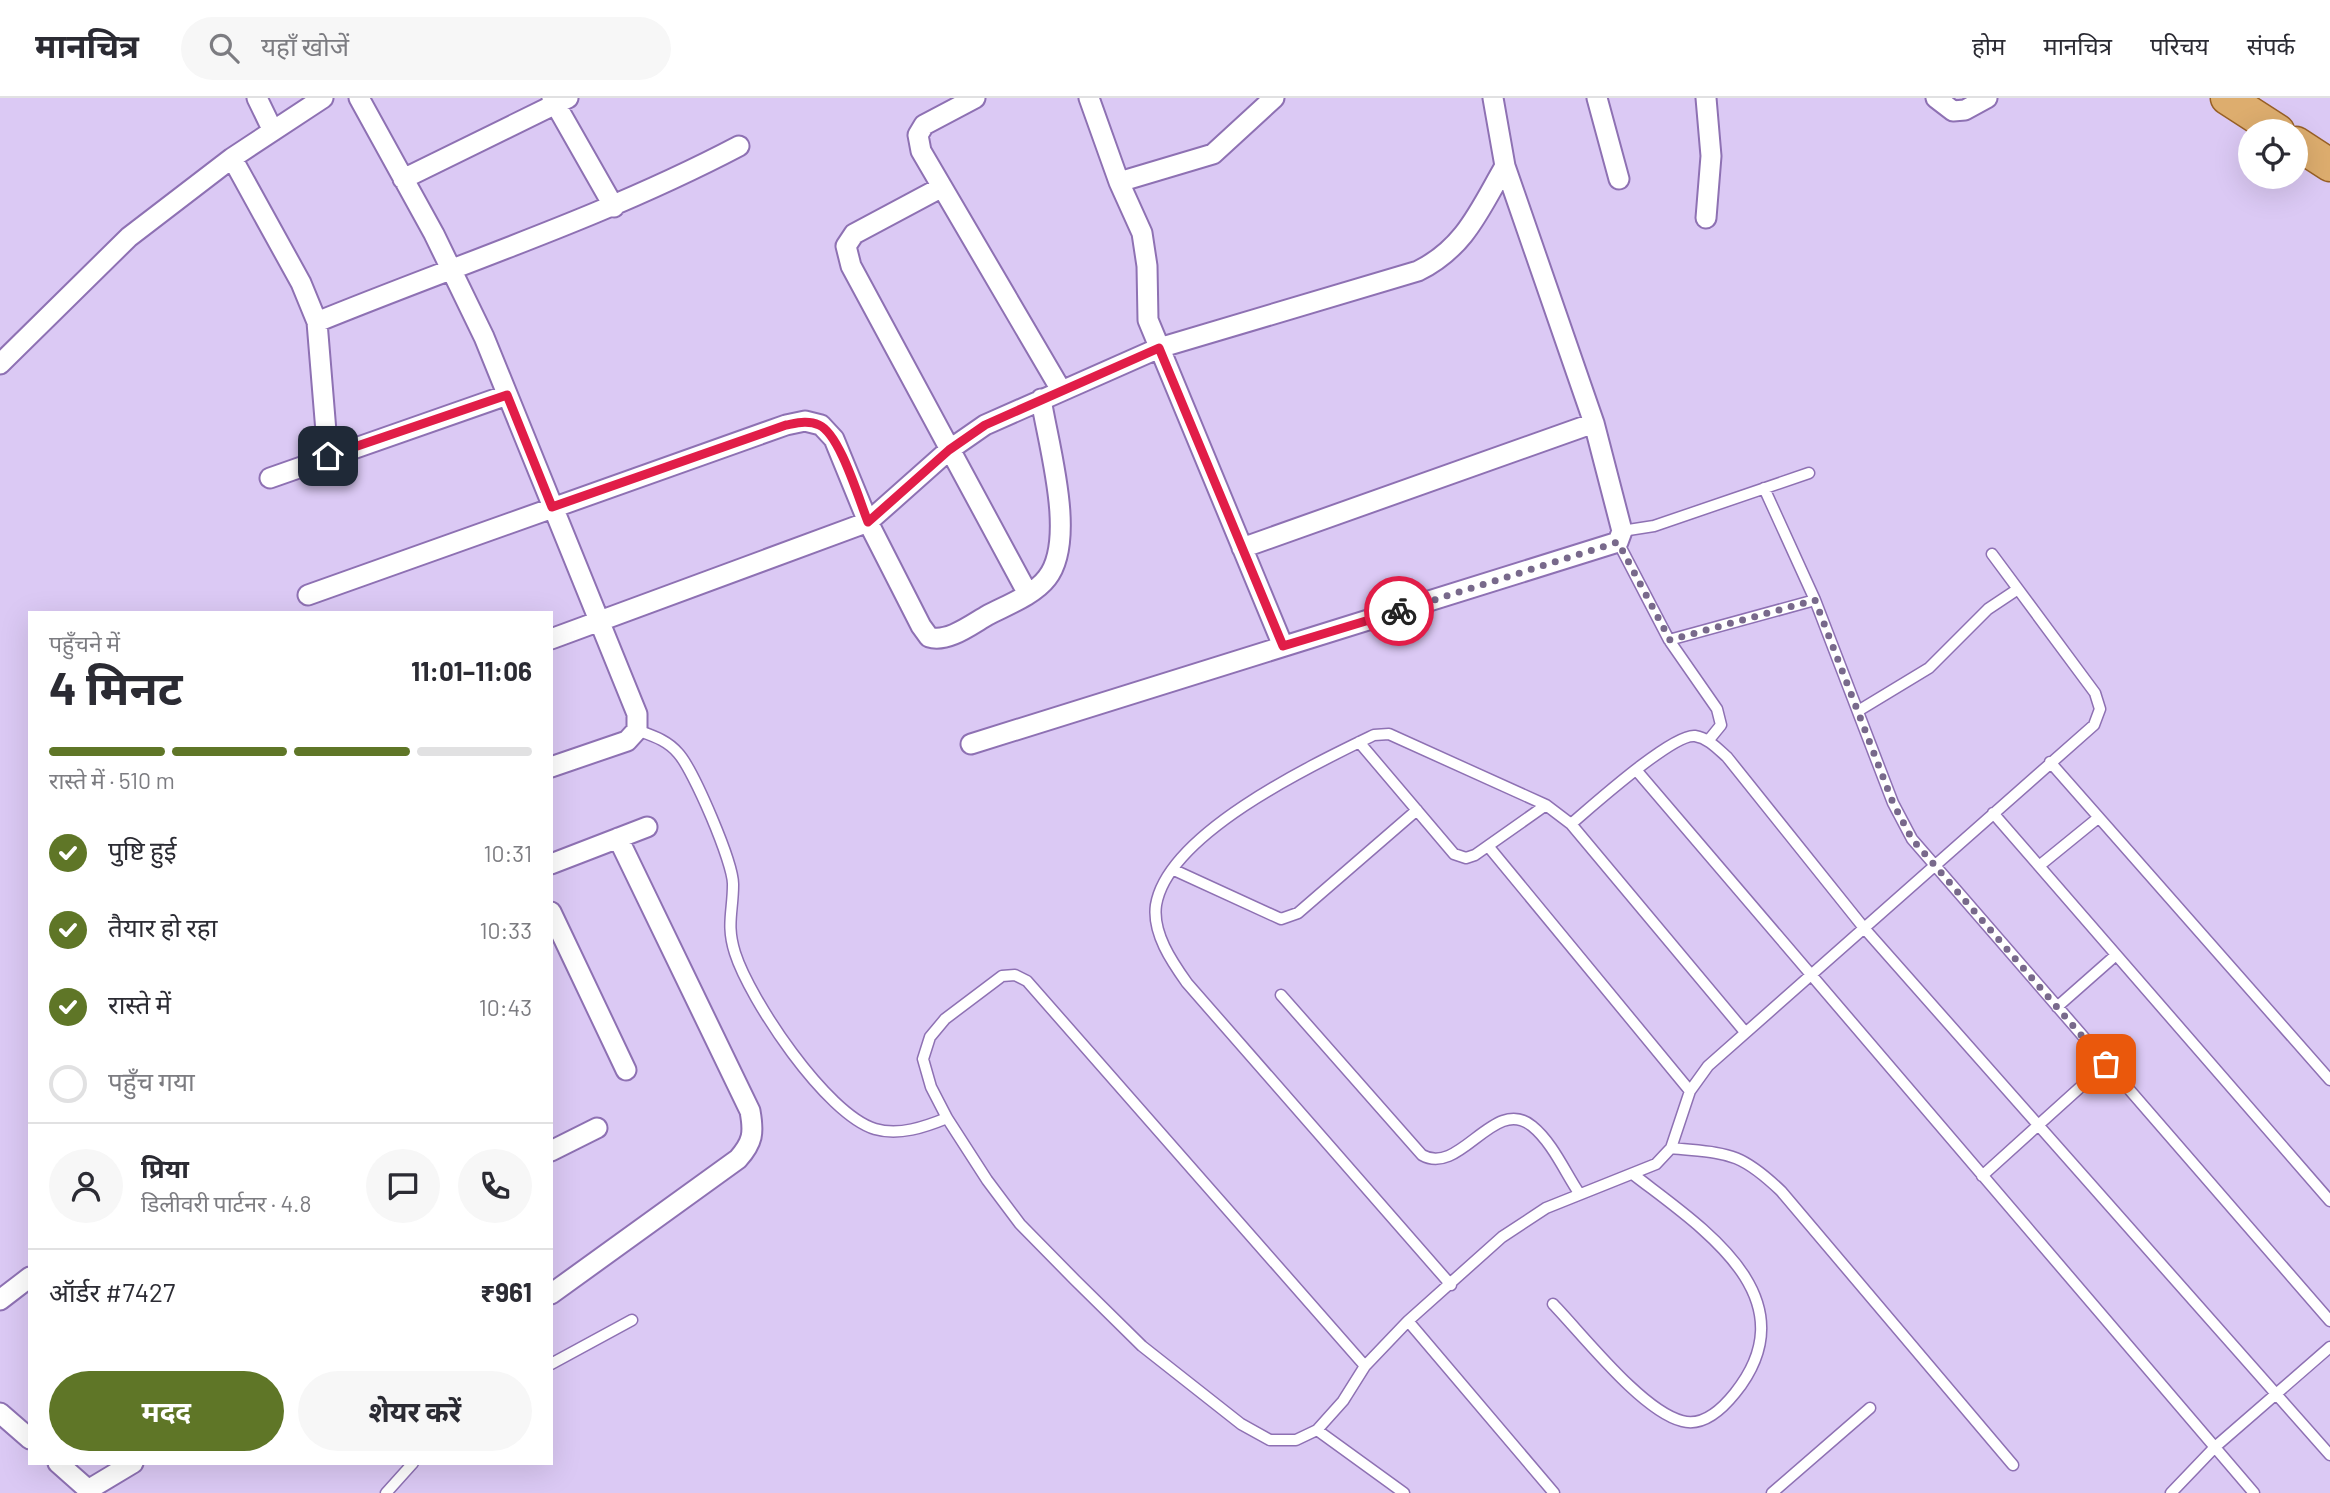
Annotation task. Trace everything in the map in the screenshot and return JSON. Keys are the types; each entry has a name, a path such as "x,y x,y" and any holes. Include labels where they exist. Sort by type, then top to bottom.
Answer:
{"main road":[{"path":"2227,98 2259,119"},
{"path":"2308,151 2330,165"}],"street":[{"path":"257,98 273,131"},
{"path":"0,364 128,237 232,158 323,98"},
{"path":"359,98 451,268 507,395 637,714 637,730 627,741 553,765"},
{"path":"975,98 924,125 918,135 921,151 1060,390"},
{"path":"1089,98 1119,182 1142,233 1147,266 1148,320 1283,646"},
{"path":"1119,182 1213,154 1274,98"},
{"path":"971,744 1620,536 1594,423 1505,166 1493,98"},
{"path":"1597,98 1619,179"},
{"path":"1706,98 1711,156 1706,219"},
{"path":"1936,98 1953,111 1965,110 1987,98"},
{"path":"403,179 559,100 614,207"},
{"path":"317,322 614,207 739,146"},
{"path":"232,158 301,283 317,322 328,456"},
{"path":"553,638 868,522 949,450 985,425 1060,390 1159,348 1385,282 1440,260 1456,247 1505,166"},
{"path":"942,187 854,234 846,246 851,266 1028,594"},
{"path":"270,478 507,395"},
{"path":"308,595 786,425 805,422 821,425 834,439 868,522 929,637 948,636 1028,594 1047,578 1058,557 1062,526 1041,399"},
{"path":"1242,548 1594,423"},
{"path":"553,863 647,827"},
{"path":"553,1293 738,1158 751,1144 750,1111 618,838"},
{"path":"553,916 626,1070"},
{"path":"553,1150 597,1128"},
{"path":"0,1300 28,1279"},
{"path":"0,1413 28,1437"},
{"path":"60,1465 90,1491 130,1465"}],"lane":[{"path":"1708,741 1721,725 1717,709 1670,640 1620,536 1809,472"},
{"path":"1764,488 1815,600 1893,803 1912,839 2330,1321"},
{"path":"1365,1366 1027,981 1015,975 1002,976 945,1019 930,1037 923,1059 931,1087 947,1118 987,1180 1020,1224 1142,1346 1241,1424 1270,1440 1296,1440 1317,1430 1343,1401 1365,1366 1408,1321 1502,1237 1546,1208 1656,1164 1671,1148 1690,1091 1708,1066 2094,725 2099,709 2095,693 1992,554"},
{"path":"1857,711 1928,667 1989,608 2018,589"},
{"path":"1670,640 1815,600"},
{"path":"637,730 664,740 688,766 730,865 734,885 729,932 736,956 749,986 798,1061 856,1121 876,1129 921,1128 947,1118"},
{"path":"1451,1285 1180,974 1167,954 1156,907 1174,870 1191,849 1273,786 1374,735 1390,734 1546,805 1571,824 1745,1032"},
{"path":"1571,824 1671,743 1692,736 1708,741 1727,757 1864,928 2330,1455"},
{"path":"1359,742 1454,854 1466,858 1488,846 1546,805"},
{"path":"2050,762 2330,1080"},
{"path":"1637,771 2254,1493"},
{"path":"1174,870 1281,919 1298,913 1417,810"},
{"path":"1993,813 2330,1201"},
{"path":"2039,866 2098,818"},
{"path":"1488,846 1690,1091"},
{"path":"2057,1007 2116,955"},
{"path":"1281,995 1422,1155 1433,1162 1444,1160 1498,1124 1515,1119 1530,1125 1541,1136 1579,1193"},
{"path":"1982,1176 2106,1064"},
{"path":"1671,1148 1734,1154 1757,1168 1781,1191 2013,1465"},
{"path":"1553,1304 1644,1399 1662,1413 1684,1422 1703,1420 1724,1407 1745,1380 1760,1340 1759,1309 1750,1281 1733,1257 1706,1231 1634,1175"},
{"path":"553,1363 632,1320"},
{"path":"1408,1321 1554,1493"},
{"path":"2171,1493 2215,1447 2330,1347"},
{"path":"1772,1493 1870,1408"},
{"path":"1317,1430 1404,1493"},
{"path":"386,1493 411,1465"}],"way so far":[{"path":"1399,611 1605,549 1618,542 1670,640 1815,600 1893,803 1912,839 2106,1064"}],"route":[{"path":"328,456 507,395 552,507 786,425 805,422 821,425 834,439 868,522 949,450 985,425 1159,348 1283,646 1399,611"}]}
